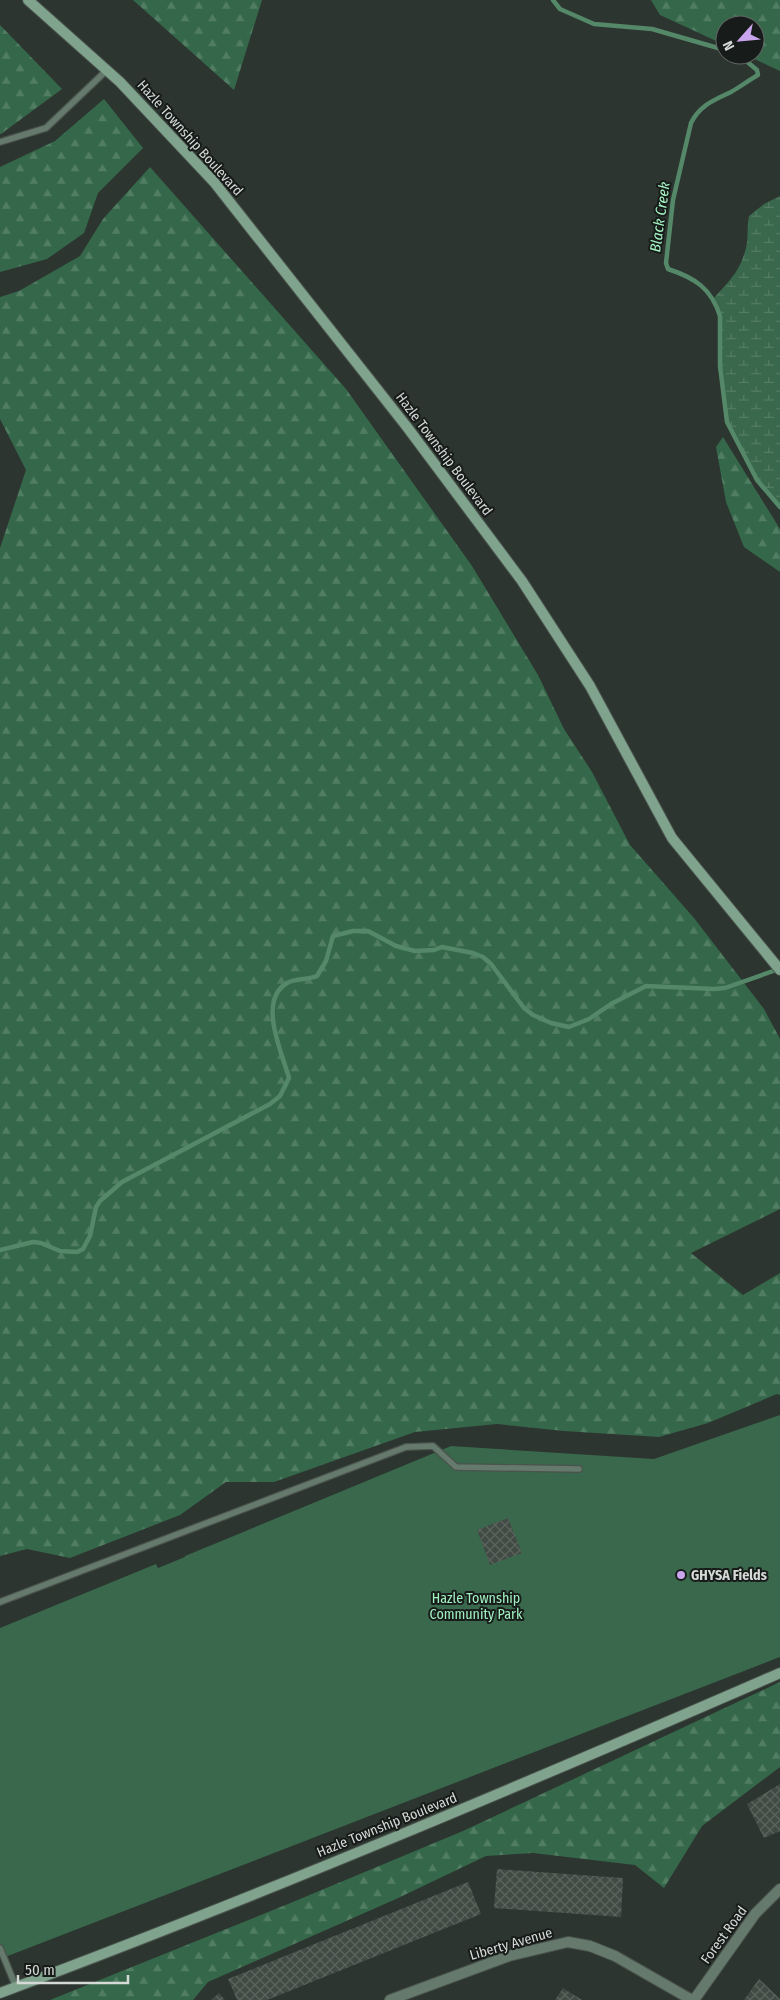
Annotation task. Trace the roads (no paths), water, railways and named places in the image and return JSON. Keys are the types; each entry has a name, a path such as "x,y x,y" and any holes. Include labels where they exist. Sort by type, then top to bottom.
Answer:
{"street":[{"name":"Hazle Township Boulevard","path":"28,0 120,82 214,182 407,427 522,581 590,686 672,838 780,970"},
{"name":"Hazle Township Boulevard","path":"0,1994 129,1945 458,1811 780,1672"},
{"name":"Forest Road","path":"693,2000 755,1914 780,1889"},
{"name":"Liberty Avenue","path":"390,2000 509,1956 568,1942 590,1946 615,1956 693,2000"}],"lane":[{"path":"0,142 46,128 107,70"},
{"path":"0,1602 406,1446 433,1446 456,1467 579,1469"},
{"path":"0,1948 16,1988"}],"waterway":[{"name":"Black Creek","path":"553,0 560,9 594,24 652,29 715,47"},
{"name":"Black Creek","path":"751,65 757,70 758,75 703,107 691,123 673,200 666,263 668,269 686,276 701,285 716,306 720,316 720,366 727,422 757,480 780,507"},
{"path":"0,1250 33,1242 41,1243 60,1251 77,1252 83,1249 90,1236 96,1207 100,1201 122,1182 270,1104 280,1096 289,1078 274,1028 274,1002 278,991 287,983 317,976 326,961 333,936 353,931 368,931 396,946 415,951 434,950 442,947 473,953 483,957 491,964 524,1008 533,1015 551,1023 569,1027 589,1019 611,1004 646,986 725,988 779,969"}],"place":[{"name":"GHYSA Fields","path":"681,1575"}],"park label":[{"name":"Hazle Township Community Park","path":"476,1606"}]}
